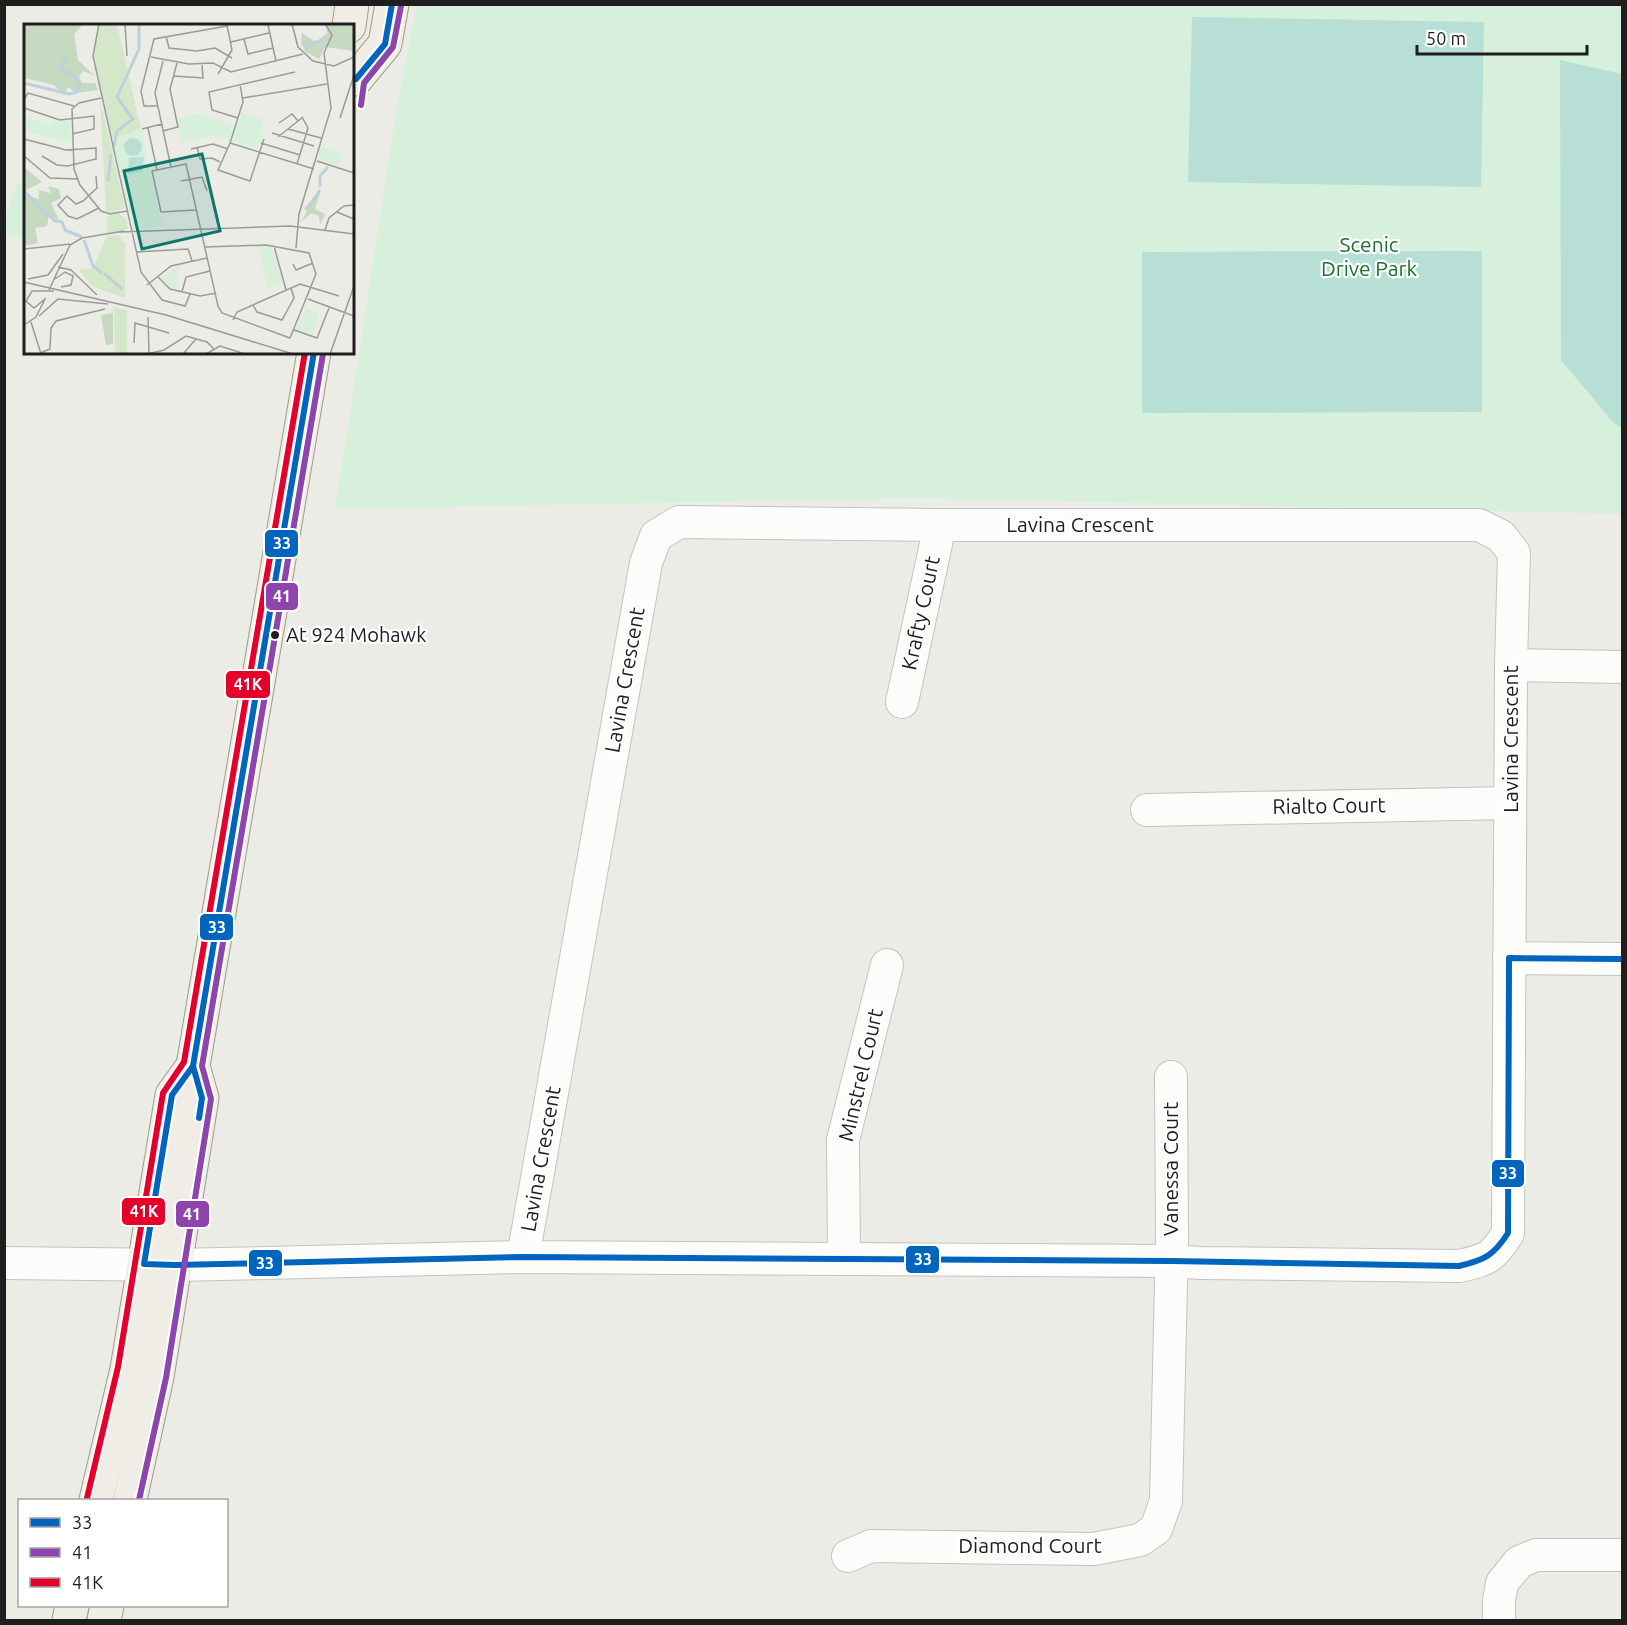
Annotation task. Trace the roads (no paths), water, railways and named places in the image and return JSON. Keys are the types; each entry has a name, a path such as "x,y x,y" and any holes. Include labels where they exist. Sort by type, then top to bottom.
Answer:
{"main road":[{"path":"349,24 352,4"},
{"path":"354,82 385,44 392,4"},
{"path":"130,1499 157,1377 159,1265 172,1095 193,1066 314,354"},
{"path":"96,1499 127,1369 159,1265"}],"street":[{"name":"Lavina Crescent","path":"524,1257 646,563 657,536 679,522 940,525 1479,525 1502,537 1514,554 1511,665 1508,1233 1498,1249 1483,1261 1459,1266 1171,1261"},
{"name":"Krafty Court","path":"902,702 940,525"},
{"path":"1511,665 1623,667"},
{"name":"Rialto Court","path":"1147,810 1510,803"},
{"path":"1509,958 1623,959"},
{"name":"Minstrel Court","path":"844,1259 843,1140 887,965"},
{"name":"Vanessa Court","path":"1171,1077 1171,1261"},
{"path":"4,1263 159,1265 524,1257 1171,1261"},
{"name":"Diamond Court","path":"848,1556 871,1545 1094,1549 1140,1540 1156,1529 1166,1501 1171,1261"},
{"path":"1499,1620 1502,1582 1519,1562 1536,1556 1623,1555"}],"place":[{"name":"At 924 Mohawk","path":"275,635"}],"park label":[{"name":"Scenic Drive Park","path":"1369,257"}]}
